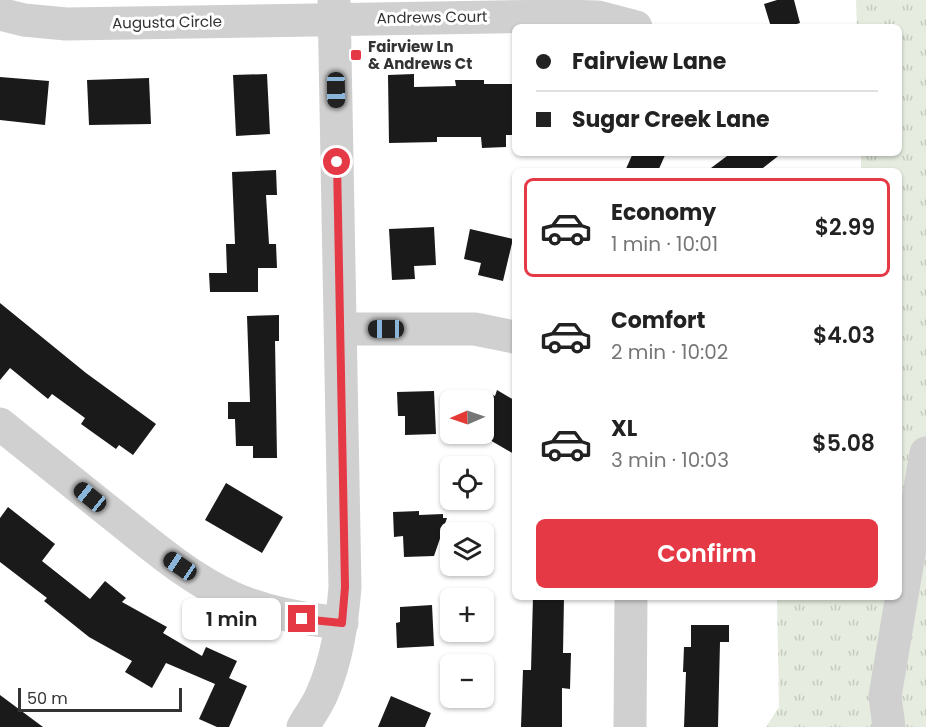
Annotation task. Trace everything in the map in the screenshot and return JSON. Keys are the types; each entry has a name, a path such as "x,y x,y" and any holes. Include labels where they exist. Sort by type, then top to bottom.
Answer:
{"street":[{"name":"Augusta Circle","path":"0,14 24,20 66,24 334,9"},
{"name":"Andrews Court","path":"334,9 561,15 598,17 625,24"},
{"path":"303,727 322,696 334,663 342,623 345,587 334,9"},
{"path":"341,329 475,329 512,337"},
{"path":"0,424 163,554 230,597 266,610 302,619 342,623"},
{"path":"902,595 926,453"},
{"path":"630,727 631,600"},
{"path":"889,727 885,696 901,600"}],"green space":[{"path":"856,0 926,0 926,727 766,727 779,707 777,600 902,600 902,168 861,168 861,156 902,156 902,24 857,24"}],"building":[{"path":"777,0 794,0 800,23 770,24 764,4"},
{"path":"267,74 270,134 236,136 233,75"},
{"path":"414,74 414,87 456,86 455,80 484,80 484,84 512,84 512,135 506,135 506,147 482,148 481,137 437,137 437,142 389,143 388,75"},
{"path":"0,77 49,81 45,125 0,120"},
{"path":"149,78 151,124 89,125 87,80"},
{"path":"632,156 665,156 659,168 626,168"},
{"path":"727,156 778,156 763,168 711,168"},
{"path":"276,170 277,195 266,195 269,244 276,244 277,268 258,268 258,292 210,292 209,273 227,273 226,244 235,244 232,172"},
{"path":"434,227 436,265 414,266 415,279 392,280 389,229"},
{"path":"470,229 512,239 503,281 478,275 481,263 464,259"},
{"path":"0,303 86,373 156,424 133,455 119,445 116,449 81,424 85,418 52,394 48,399 10,368 0,380"},
{"path":"279,315 279,341 275,341 277,458 253,458 253,446 236,446 235,419 228,419 228,402 250,402 247,316"},
{"path":"497,390 512,399 512,453 494,442 494,396"},
{"path":"434,391 436,434 405,435 405,416 398,416 397,392"},
{"path":"226,483 283,517 262,553 205,520"},
{"path":"8,507 55,544 42,561 90,599 105,581 126,598 122,602 167,627 163,633 202,656 206,647 237,661 229,678 247,686 229,727 217,727 199,719 215,684 166,663 152,688 125,672 132,661 89,637 44,601 47,598 0,562 0,518"},
{"path":"419,511 419,515 443,514 443,518 447,518 446,522 440,522 440,538 434,556 404,557 403,536 394,537 393,512"},
{"path":"533,600 564,600 563,653 571,653 570,689 562,688 562,727 521,727 523,670 531,670"},
{"path":"432,605 434,646 397,648 396,623 400,622 400,607"},
{"path":"691,625 729,625 729,642 720,642 718,727 684,727 686,672 683,672 684,647 691,647"},
{"path":"0,695 43,727 0,727"},
{"path":"391,696 431,713 425,727 378,727"}],"place":[{"name":"Fairview Ln & Andrews Ct","path":"356,55"}],"route":[{"path":"302,619 342,623 345,587 337,162"}]}
